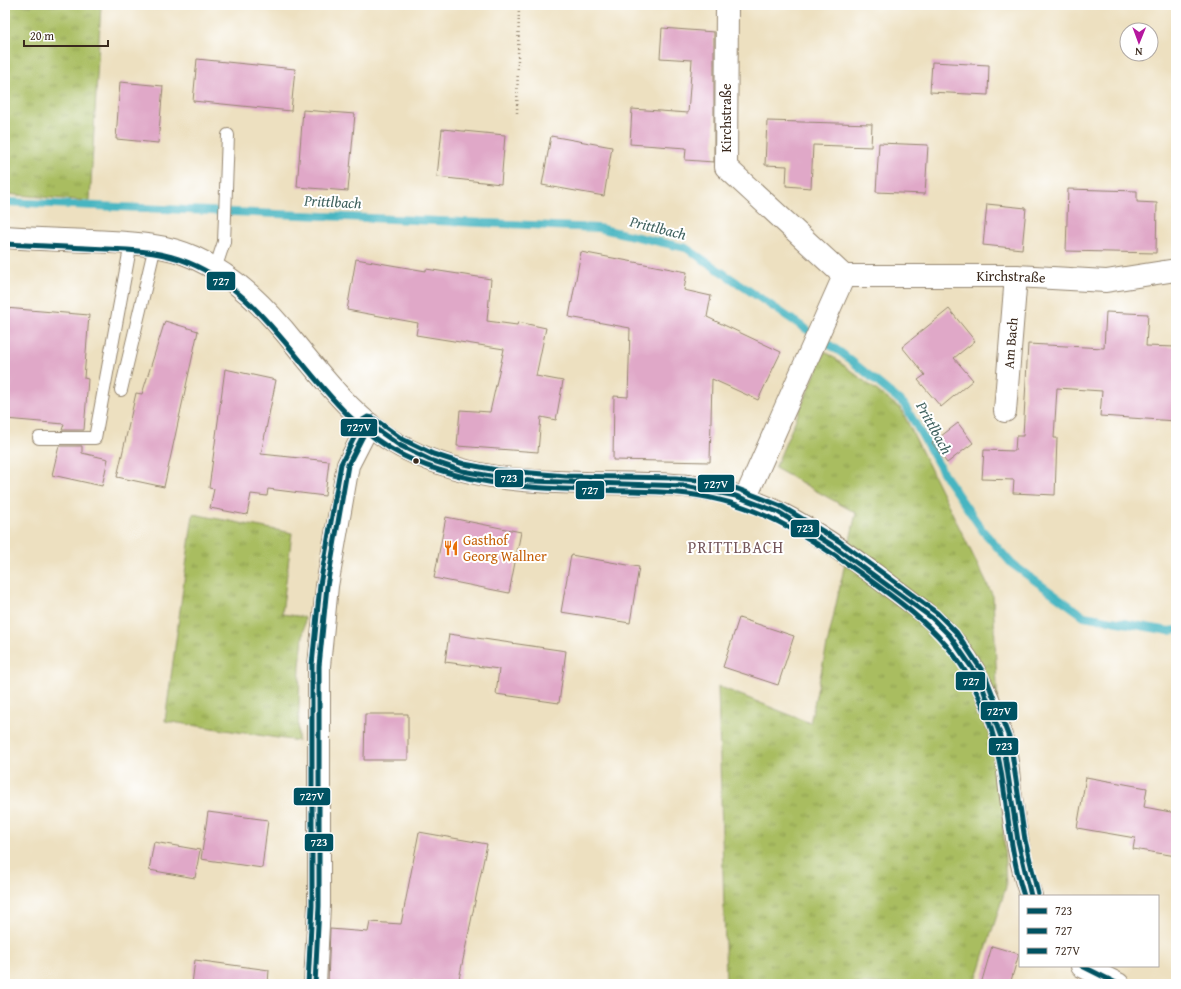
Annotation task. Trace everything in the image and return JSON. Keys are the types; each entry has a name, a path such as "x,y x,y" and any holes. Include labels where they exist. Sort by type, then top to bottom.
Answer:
{"street":[{"name":"Kirchstraße","path":"727,5 726,167 844,276 1016,276 1106,281 1176,270"},
{"path":"5,237 131,243 155,246 190,256 215,269 237,284 263,308 341,397 383,436 404,449 452,469 482,476 521,481 679,485 715,490 745,498 785,515 821,536 924,612 950,637 980,680 1004,745 1020,859 1031,895"},
{"path":"745,498 844,276"},
{"name":"Am Bach","path":"1004,411 1016,276"},
{"path":"315,984 319,906 319,666 327,586 348,465 369,424"},
{"path":"1084,967 1118,984"}],"lane":[{"path":"215,269 224,242 228,135"},
{"path":"39,438 95,438 131,243"},
{"path":"121,390 155,246"}],"path":[{"path":"517,113 519,5"}],"green space":[{"path":"5,5 101,5 90,201 5,194"},
{"path":"825,351 901,409 993,596 1006,887 975,984 726,984 718,686 810,723 856,513 775,468"},
{"path":"193,514 292,533 282,614 305,617 300,666 298,741 165,721"}],"building":[{"path":"662,28 714,32 714,162 685,160 686,148 630,144 632,109 688,113 692,60 660,58"},
{"path":"197,59 295,69 291,111 193,101"},
{"path":"932,62 989,65 988,95 930,92"},
{"path":"120,82 163,86 158,143 116,139"},
{"path":"303,110 355,114 348,191 297,187"},
{"path":"767,121 872,124 871,147 813,145 811,188 786,186 787,166 765,165"},
{"path":"442,129 505,135 501,184 437,177"},
{"path":"551,136 612,147 604,196 542,185"},
{"path":"879,143 928,145 925,194 876,192"},
{"path":"1068,189 1137,191 1137,202 1157,203 1156,253 1066,251"},
{"path":"987,204 1026,208 1022,249 983,245"},
{"path":"581,252 687,272 684,290 711,296 707,317 781,352 758,400 712,379 710,462 613,460 614,396 628,397 630,328 569,317"},
{"path":"356,259 426,271 426,269 491,279 487,321 517,325 518,322 546,328 536,376 563,381 556,420 541,417 538,452 457,446 460,410 490,412 504,349 416,335 418,323 347,310"},
{"path":"5,308 89,315 84,378 88,379 84,430 62,430 64,424 5,419"},
{"path":"949,309 975,341 954,358 973,380 941,407 918,380 925,375 902,347"},
{"path":"1106,312 1148,314 1146,346 1176,347 1176,421 1100,416 1102,391 1057,388 1054,438 1057,438 1055,495 1013,493 1014,480 982,479 984,450 1015,451 1016,436 1023,436 1028,344 1104,348"},
{"path":"165,321 198,331 164,487 117,477 136,393 142,394"},
{"path":"225,369 276,380 261,454 329,461 325,496 268,489 267,496 251,494 247,515 210,508 214,489 209,488"},
{"path":"958,423 973,443 947,463 932,443"},
{"path":"59,446 82,446 82,453 108,459 102,486 52,475"},
{"path":"446,517 521,532 509,593 434,578"},
{"path":"571,555 639,567 630,623 561,612"},
{"path":"739,618 794,636 778,685 723,667"},
{"path":"449,634 566,651 559,703 496,694 499,669 445,662"},
{"path":"365,714 408,714 408,760 364,760"},
{"path":"1086,777 1147,788 1144,807 1176,813 1176,856 1133,849 1135,838 1077,828"},
{"path":"208,812 268,820 262,868 201,859"},
{"path":"419,832 487,844 458,984 433,984 412,980 412,984 328,984 330,929 368,932 370,922 401,924"},
{"path":"154,842 200,850 195,878 149,870"},
{"path":"992,946 1019,954 1010,984 981,984"},
{"path":"195,960 269,970 268,984 192,984"}],"waterway":[{"name":"Prittlbach","path":"5,202 598,228 686,248 843,354 904,404 947,479 983,531 1012,564 1084,616 1169,631 1176,630"}],"transit line":[{"name":"727","path":"5,244 124,250 152,253 179,259 213,275 243,297 269,324 318,383 344,411 372,436 404,456 434,469 466,478 530,487 661,492 690,494 718,499 744,507 768,517 816,543 884,590 921,620 953,653 966,672 978,694 995,741 1013,852 1024,895"},
{"name":"727V","path":"308,984 312,906 312,665 320,585 341,464 363,420 368,417 373,418 402,439 433,454 464,464 497,470 566,476 676,478 705,481 738,489 781,506 839,541 937,613 956,632 985,675 1010,740 1025,840 1038,894"},
{"name":"723","path":"369,424 399,445 430,460 463,471 531,481 685,486 736,496 778,512 835,547 932,618 950,636 979,678 1003,742 1018,841 1031,895"},
{"name":"723","path":"315,984 319,906 319,666 327,586 348,465 369,424"},
{"name":"723","path":"1084,967 1118,984"}],"place":[{"name":"Gasthof Georg Wallner","path":"451,548"}],"district":[{"name":"PRITTLBACH","path":"736,547"}]}
